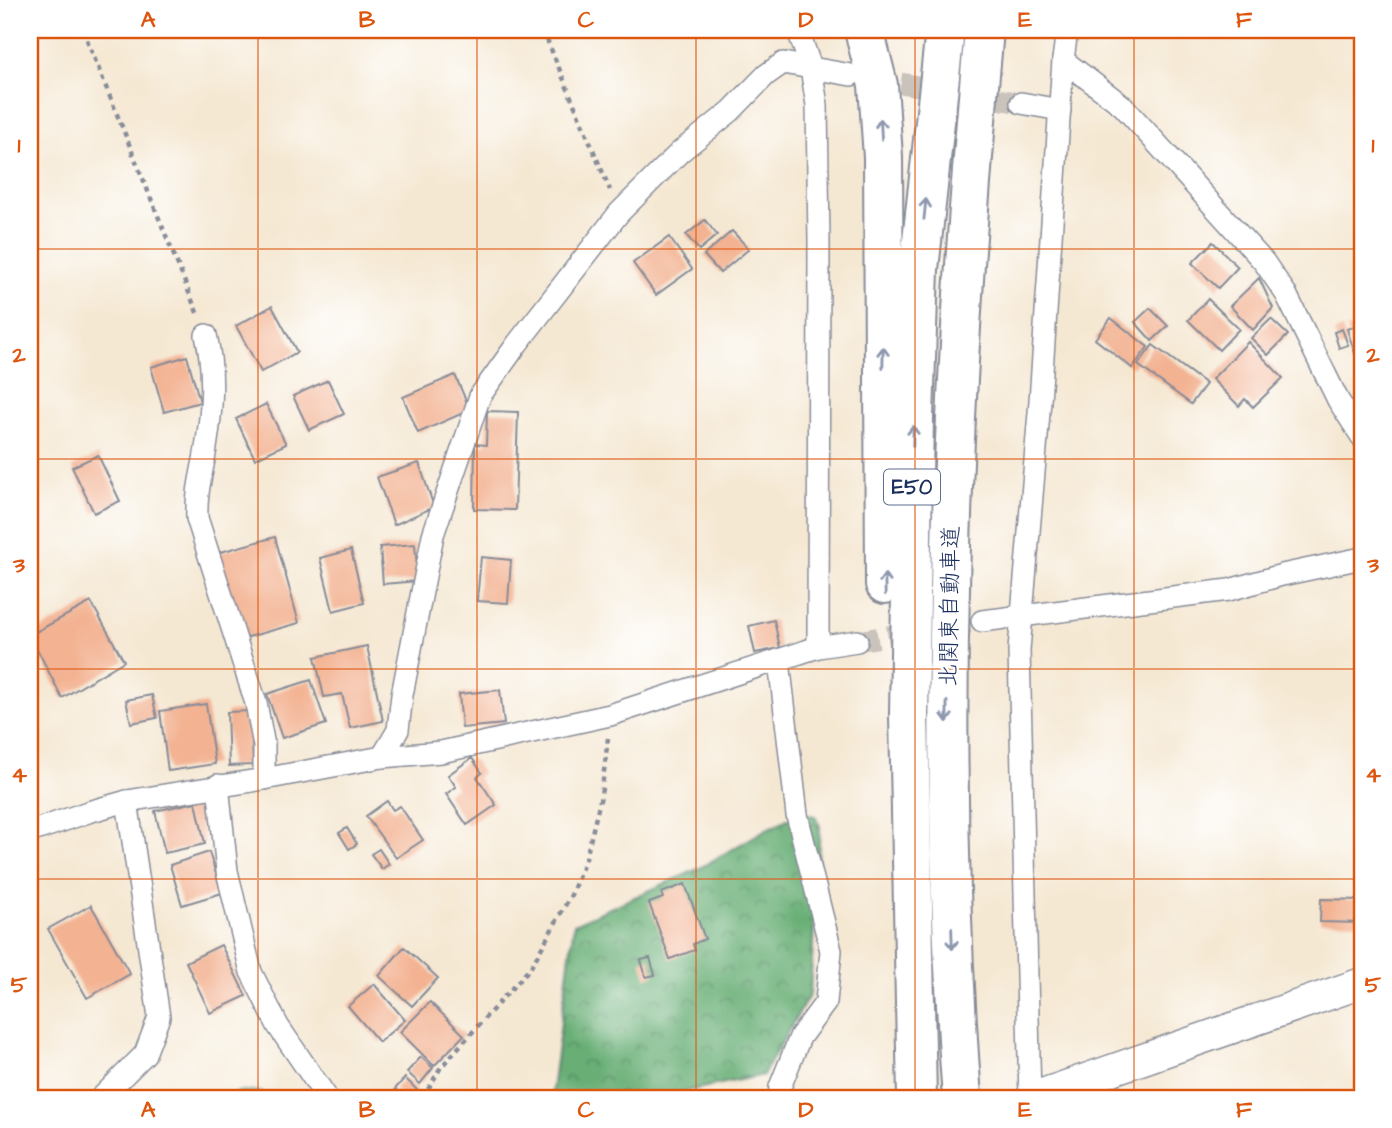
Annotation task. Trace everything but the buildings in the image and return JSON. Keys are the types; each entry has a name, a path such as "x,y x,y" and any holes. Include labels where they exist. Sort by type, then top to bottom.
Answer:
{"highway":[{"path":"864,30 878,85 883,157 887,715 913,945"},
{"name":"北関東自動車道","path":"916,1083 909,688 916,364 919,270 945,30"},
{"name":"北関東自動車道","path":"962,1098 952,943 947,715 955,423 964,253 984,30"},
{"path":"955,423 985,258 1007,30"}],"street":[{"path":"799,30 811,68 817,105 818,647"},
{"path":"1067,30 1019,650 1031,1098 1362,983"},
{"path":"1063,60 1123,106 1264,262 1286,294 1338,400 1362,437"},
{"path":"382,757 398,730 402,695 433,535 480,396 619,213 680,152 731,111 766,75 783,63 851,75"},
{"path":"1021,103 1060,110"},
{"path":"206,335 212,360 213,388 206,449 196,492 197,518 256,703 264,746 264,779"},
{"path":"982,621 1229,590 1282,575 1362,558"},
{"path":"30,832 127,801 382,757 441,752 610,715 818,647 857,641"},
{"path":"779,661 797,815 831,951 826,1002 800,1037 780,1087 779,1098"},
{"path":"218,785 227,871 251,972 278,1026 327,1098"},
{"path":"101,1098 145,1054 159,1017 127,801"}],"path":[{"path":"83,30 206,335"},
{"path":"543,30 619,213"},
{"path":"423,1098 442,1067 531,967 571,895 586,858 601,796 610,715"}],"green space":[{"path":"798,814 815,816 820,826 810,994 763,1075 654,1098 551,1098 574,924 698,869"},
{"path":"240,1091 257,1091 275,1098 227,1098"}],"tunnel":[{"path":"870,78 1021,103"},
{"path":"857,641 982,621"}]}
